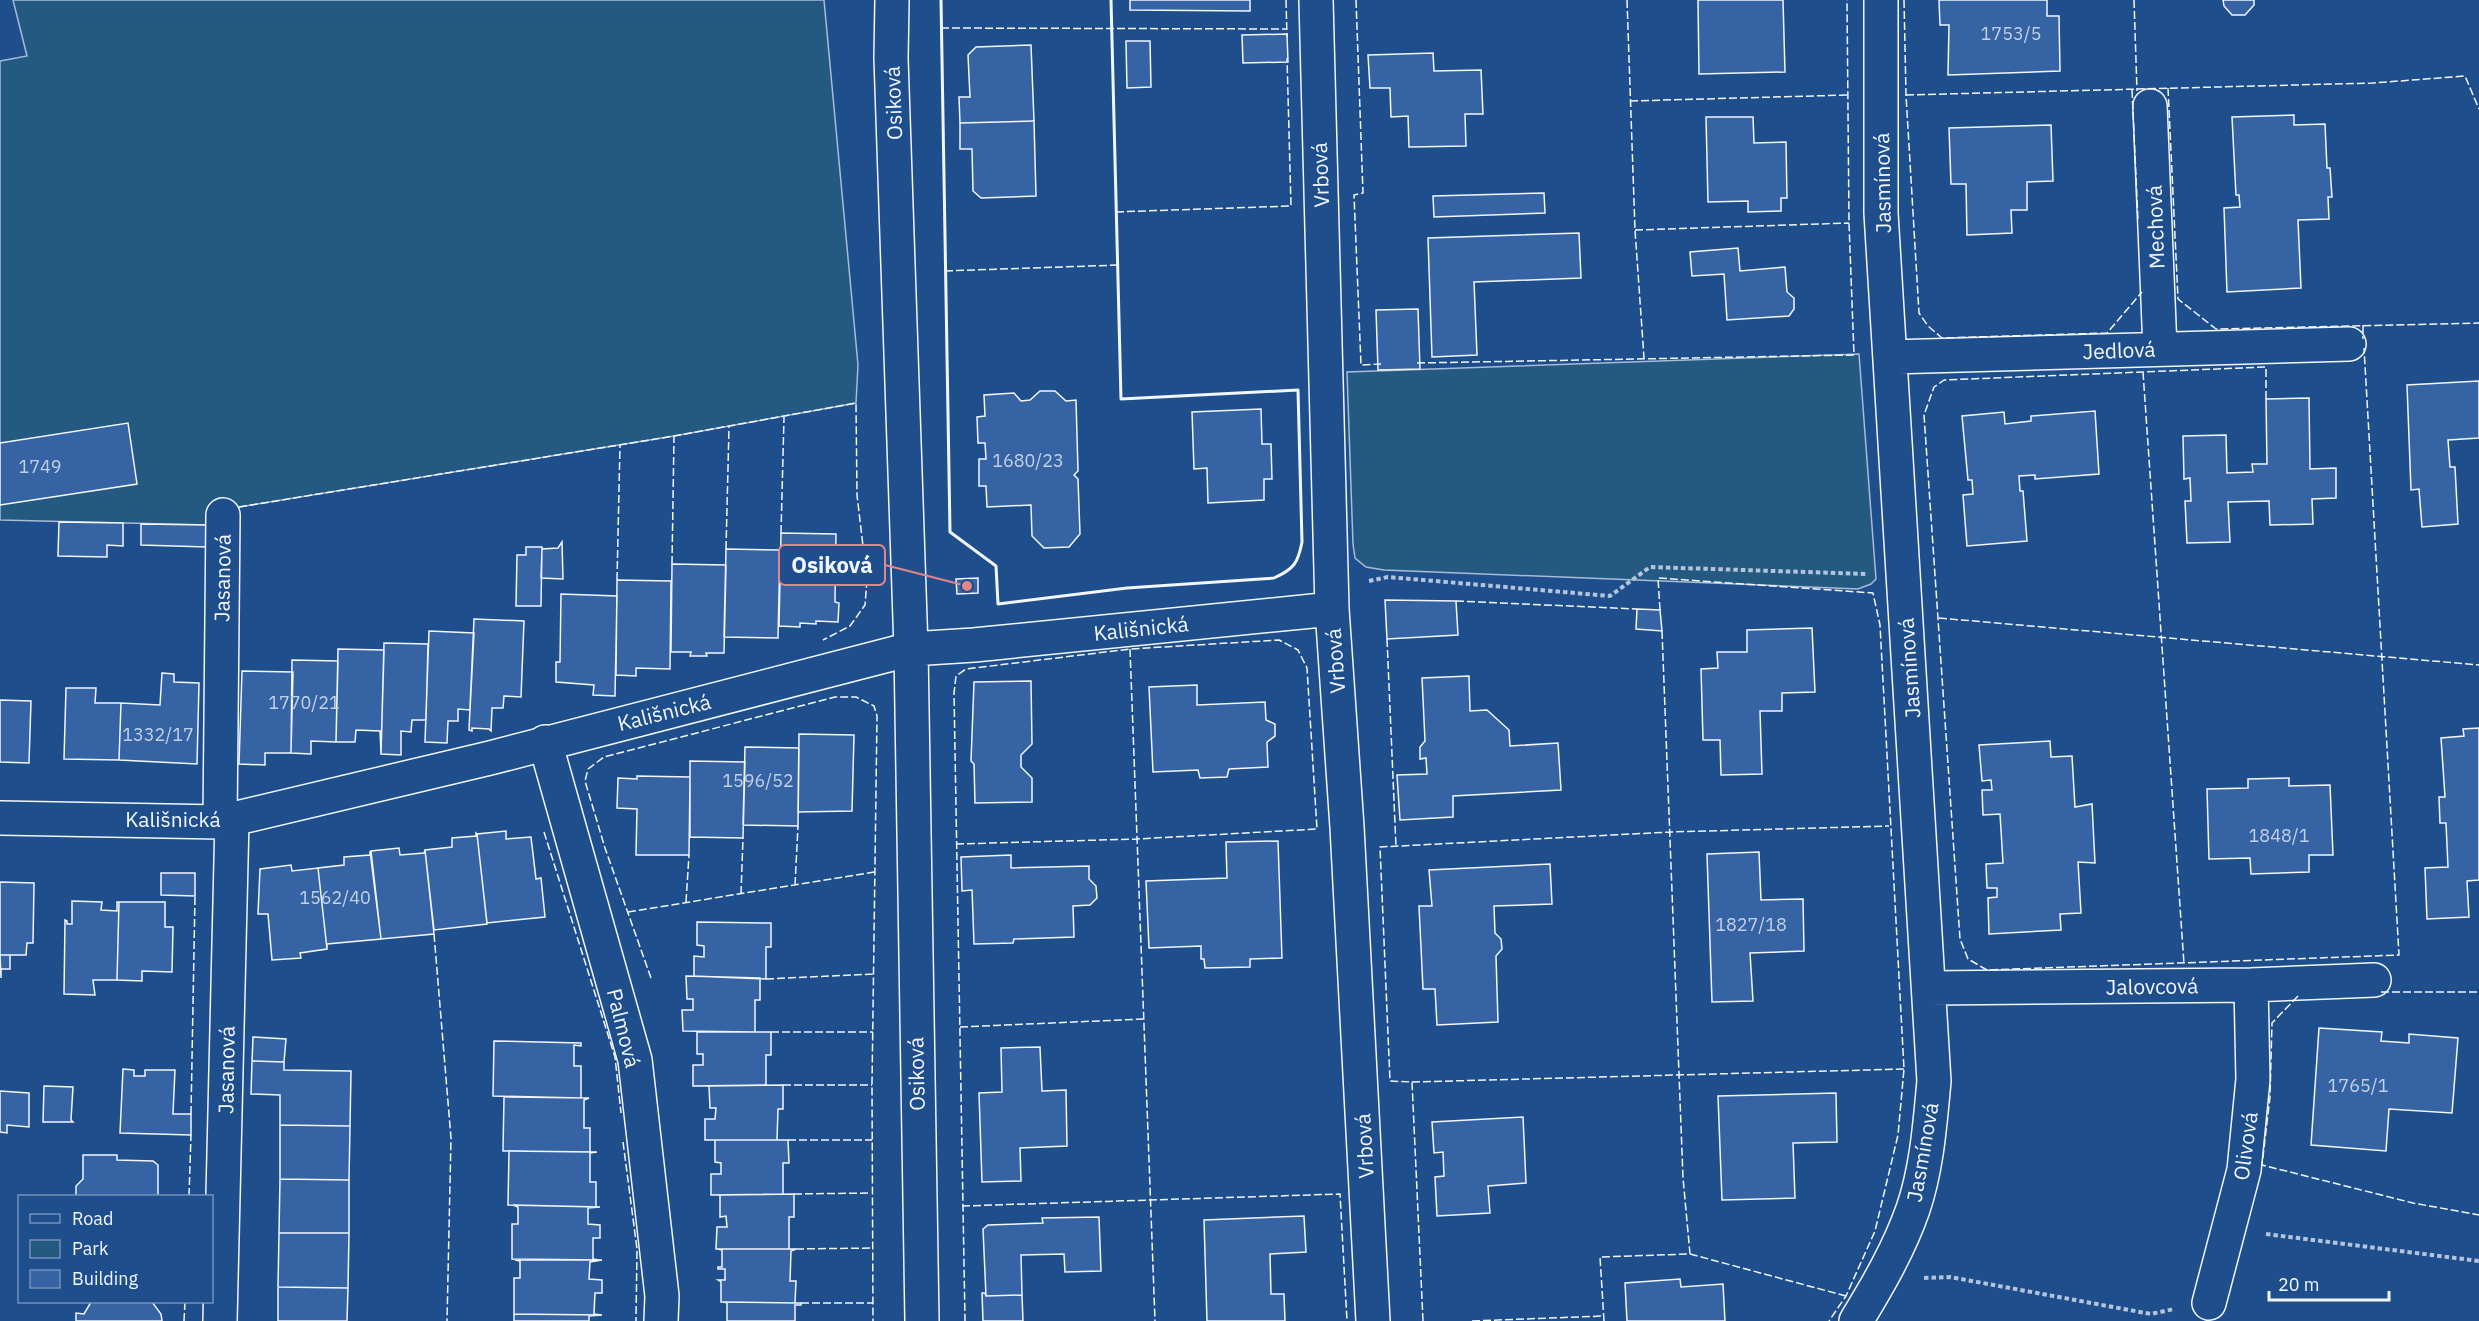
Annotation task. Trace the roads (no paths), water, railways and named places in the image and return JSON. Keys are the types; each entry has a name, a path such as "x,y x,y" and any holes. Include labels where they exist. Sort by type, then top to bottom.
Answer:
{"street":[{"name":"Osiková","path":"892,0 891,58 911,649 922,1321"},
{"name":"Vrbová","path":"1316,0 1332,609 1347,827 1373,1321"},
{"name":"Jasmínová","path":"1856,1321 1882,1279 1913,1208 1928,1145 1934,1081 1881,213 1881,0"},
{"name":"Mechová","path":"2150,106 2160,349"},
{"name":"Jedlová","path":"1890,357 2349,344"},
{"name":"Jasanová","path":"220,1321 226,820 223,515"},
{"name":"Kališnická","path":"0,818 226,820 490,758 911,649 974,645 1332,609"},
{"name":"Palmová","path":"545,742 635,1060 662,1296 661,1321"},
{"name":"Jalovcová","path":"1929,988 2252,986 2374,980"},
{"name":"Olivová","path":"2209,1303 2244,1170 2253,1079 2252,986"}],"place":[{"name":"Osiková","path":"967,586"}]}
